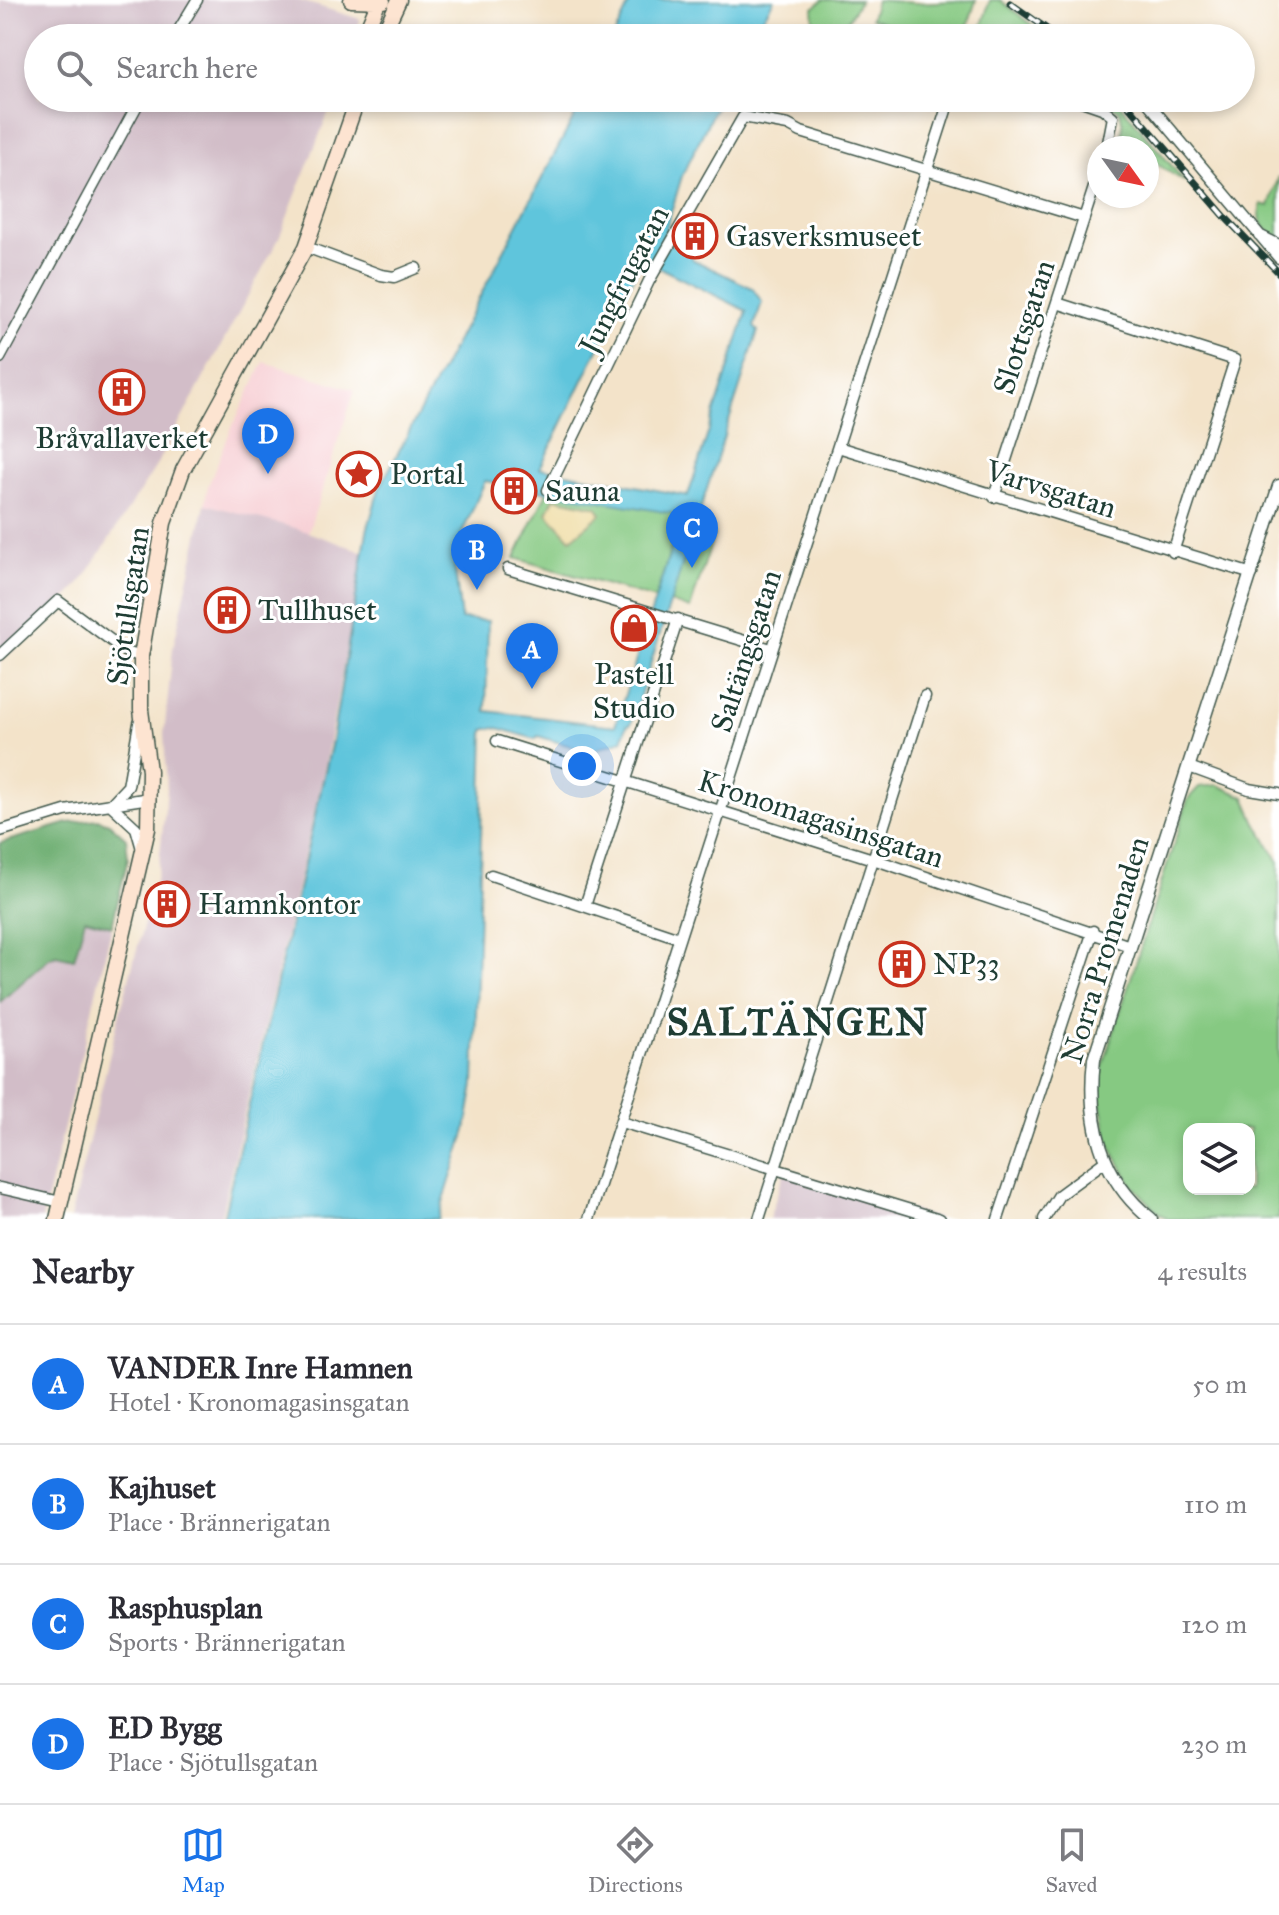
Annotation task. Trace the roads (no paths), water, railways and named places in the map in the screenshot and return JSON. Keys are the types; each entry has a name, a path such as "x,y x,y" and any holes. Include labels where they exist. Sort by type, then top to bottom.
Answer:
{"main road":[{"path":"351,0 381,1 370,24"},
{"path":"388,24 399,0"},
{"name":"Sjötullsgatan","path":"345,127 348,112"},
{"name":"Sjötullsgatan","path":"57,1219 144,854 150,798 141,710 141,656 162,534 175,488 258,328 306,247 352,112"}],"street":[{"path":"182,24 193,4"},
{"path":"0,358 133,112"},
{"name":"Saltängsgatan","path":"589,1219 945,112"},
{"path":"1109,112 1114,125 1111,136"},
{"path":"1156,112 1279,258"},
{"name":"Jungfrugatan","path":"548,490 657,267 743,117 788,125 801,132 1084,218"},
{"name":"Slottsgatan","path":"994,497 1087,208"},
{"path":"1258,234 1279,245"},
{"path":"306,247 381,275 394,277 416,268"},
{"path":"1057,303 1235,360 1173,552"},
{"name":"Varvsgatan","path":"838,447 1252,574"},
{"name":"Norra Promenaden","path":"1151,1219 1121,1192 1104,1162 1093,1114 1094,1059 1279,486"},
{"path":"508,569 771,649"},
{"path":"0,655 58,601 128,653 141,656"},
{"path":"585,906 673,618"},
{"path":"759,1219 876,860 925,696"},
{"path":"110,804 123,794 131,778 141,710"},
{"name":"Kronomagasinsgatan","path":"497,741 876,860 1130,946"},
{"path":"1189,767 1249,789 1279,794"},
{"path":"0,831 38,817 150,798"},
{"path":"110,804 136,828 144,854"},
{"path":"491,875 679,938"},
{"path":"998,1219 1093,931"},
{"path":"621,1122 940,1219"},
{"path":"1044,1219 1059,1195 1104,1162"},
{"path":"0,1188 61,1202"}],"water":[{"path":"631,0 774,0 759,24 620,24"},
{"path":"577,112 713,112 682,176 663,239 692,255 692,259 752,288 762,302 754,327 758,331 631,724 627,725 622,740 589,752 538,736 535,739 495,727 484,730 474,1084 466,1130 438,1219 223,1219 332,741 367,531 379,489","holes":["642,259 747,311 688,496 540,468","485,481 682,515 615,726 486,711 488,621 461,619 453,554"]}],"railway":[{"path":"1010,3 1040,24"},
{"path":"1134,112 1227,219 1279,273"}],"place":[{"name":"Gasverksmuseet","path":"695,236"},
{"name":"Bråvallaverket","path":"122,392"},
{"name":"ED Bygg","path":"268,474"},
{"name":"Portal","path":"359,474"},
{"name":"Sauna","path":"514,491"},
{"name":"Rasphusplan","path":"692,568"},
{"name":"Kajhuset","path":"477,590"},
{"name":"Tullhuset","path":"227,610"},
{"name":"Pastell Studio","path":"634,628"},
{"name":"VANDER Inre Hamnen","path":"532,689"},
{"name":"Hamnkontor","path":"167,904"},
{"name":"NP33","path":"902,964"}],"district":[{"name":"SALTÄNGEN","path":"798,1022"}]}
